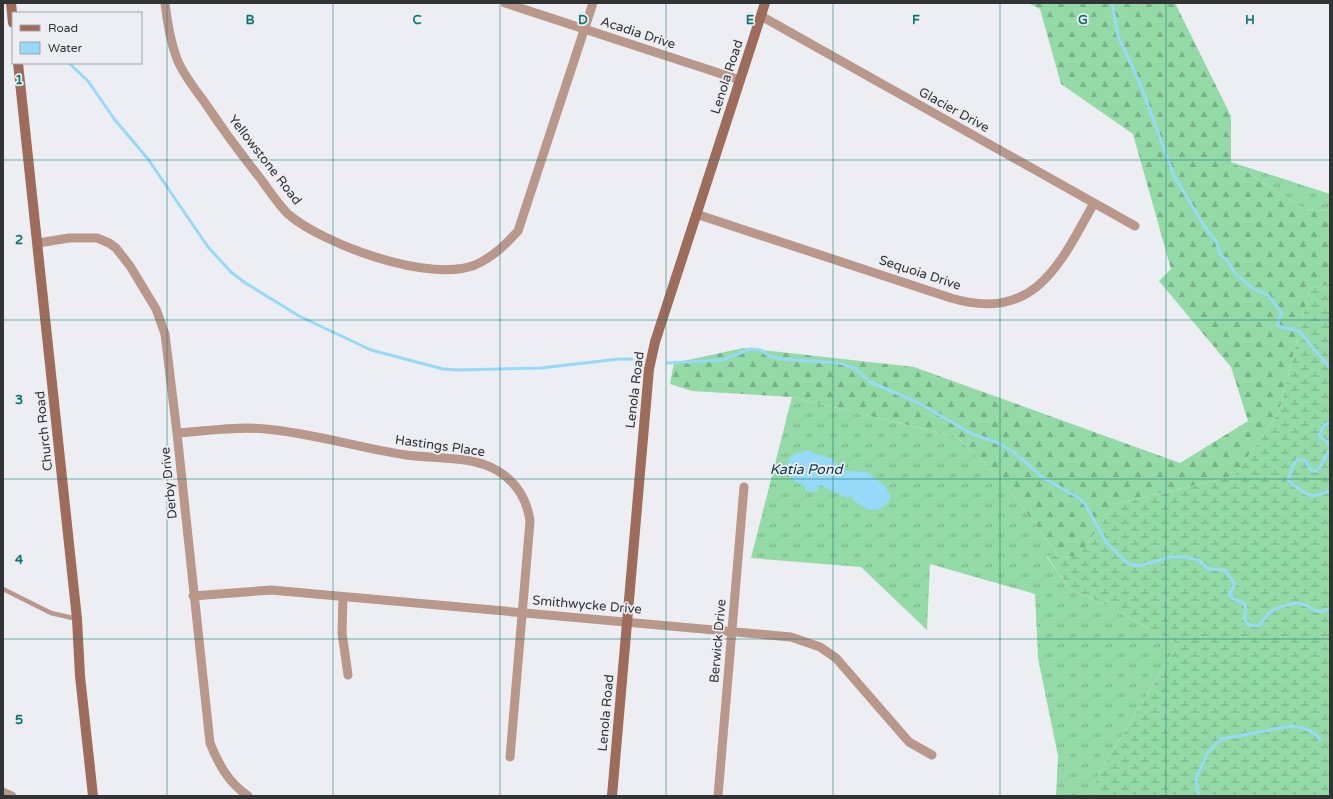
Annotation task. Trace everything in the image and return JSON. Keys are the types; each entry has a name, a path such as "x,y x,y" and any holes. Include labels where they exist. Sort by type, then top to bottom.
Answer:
{"main road":[{"path":"11,3 12,13"},
{"name":"Lenola Road","path":"612,796 649,369 655,342 765,3"},
{"name":"Church Road","path":"18,64 77,620 80,676 93,796"}],"street":[{"name":"Yellowstone Road","path":"165,3 177,59 190,82 230,139 287,213 306,227 337,242 387,261 426,270 452,270 475,265 496,254 518,232 593,3"},
{"name":"Acadia Drive","path":"505,3 740,80"},
{"name":"Glacier Drive","path":"761,16 1135,226"},
{"name":"Sequoia Drive","path":"696,214 951,298 968,302 988,304 1005,302 1022,296 1046,280 1066,254 1094,203"},
{"name":"Derby Drive","path":"38,243 69,238 97,238 116,248 130,266 156,308 165,334 210,743 220,768 238,789 248,796"},
{"name":"Hastings Place","path":"177,433 226,429 265,429 388,452 477,463 497,471 514,484 525,501 530,520 510,757"},
{"name":"Berwick Drive","path":"718,796 744,487"},
{"name":"Smithwycke Drive","path":"193,596 271,590 791,637 811,642 829,652 843,665 909,742 932,755"},
{"path":"343,597 342,633 348,675"},
{"path":"3,792 12,796"}],"lane":[{"path":"3,590 51,613 77,620"}],"green space":[{"path":"1028,3 1175,3 1231,116 1231,162 1304,209 1330,211 1330,283 1310,289 1279,412 1234,476 1115,504 1078,557 1059,556 1003,482 957,437 792,397 692,391 670,384 674,363 743,348 914,367 1180,463 1248,421 1231,367 1159,281 1171,269 1133,134 1061,84 1040,9"},
{"path":"1231,162 1330,194 1330,211 1304,209"},
{"path":"1330,283 1330,796 1096,796 1096,779 1178,644 1090,597 1071,590 1046,555 1078,557 1115,504 1234,476 1279,412 1310,289"},
{"path":"792,397 957,437 1003,482 1059,556 1046,556 1071,590 1090,597 1178,644 1096,779 1096,796 1056,796 1058,756 1038,658 1035,594 930,564 927,630 861,567 751,558"}],"water":[{"name":"Katia Pond","path":"808,450 815,454 831,458 842,469 848,471 867,472 885,486 891,497 890,500 880,509 871,510 854,501 852,496 847,498 820,485 816,492 805,491 806,486 793,480 789,475 788,461 794,454"}],"waterway":[{"path":"1112,3 1118,36 1141,86 1174,176 1206,229 1216,241 1221,256 1227,260 1234,272 1252,288 1268,295 1282,313 1278,321 1278,326 1299,331 1330,368"},
{"path":"70,64 88,81 115,120 148,159 208,247 231,272 244,282 299,316 371,350 443,369 541,368 619,359 632,359"},
{"path":"667,363 723,360 750,349 761,350 769,356 781,359 840,363 856,369 870,382 917,402 974,435 996,442 1014,452 1042,477 1079,498 1085,504 1106,542 1128,564 1140,566 1169,557 1185,557 1198,560 1209,569 1225,570 1235,584 1229,594 1232,598 1244,603 1246,609 1244,619 1249,625 1258,626 1271,611 1293,603 1303,604 1320,612 1330,608"},
{"path":"1330,423 1324,425 1319,436 1327,442 1330,448"},
{"path":"1330,449 1320,467 1316,471 1311,470 1305,460 1297,460 1288,480 1306,494 1313,496 1330,491"},
{"path":"1198,796 1196,778 1208,752 1221,739 1292,726 1304,728 1315,734 1320,740"}]}
